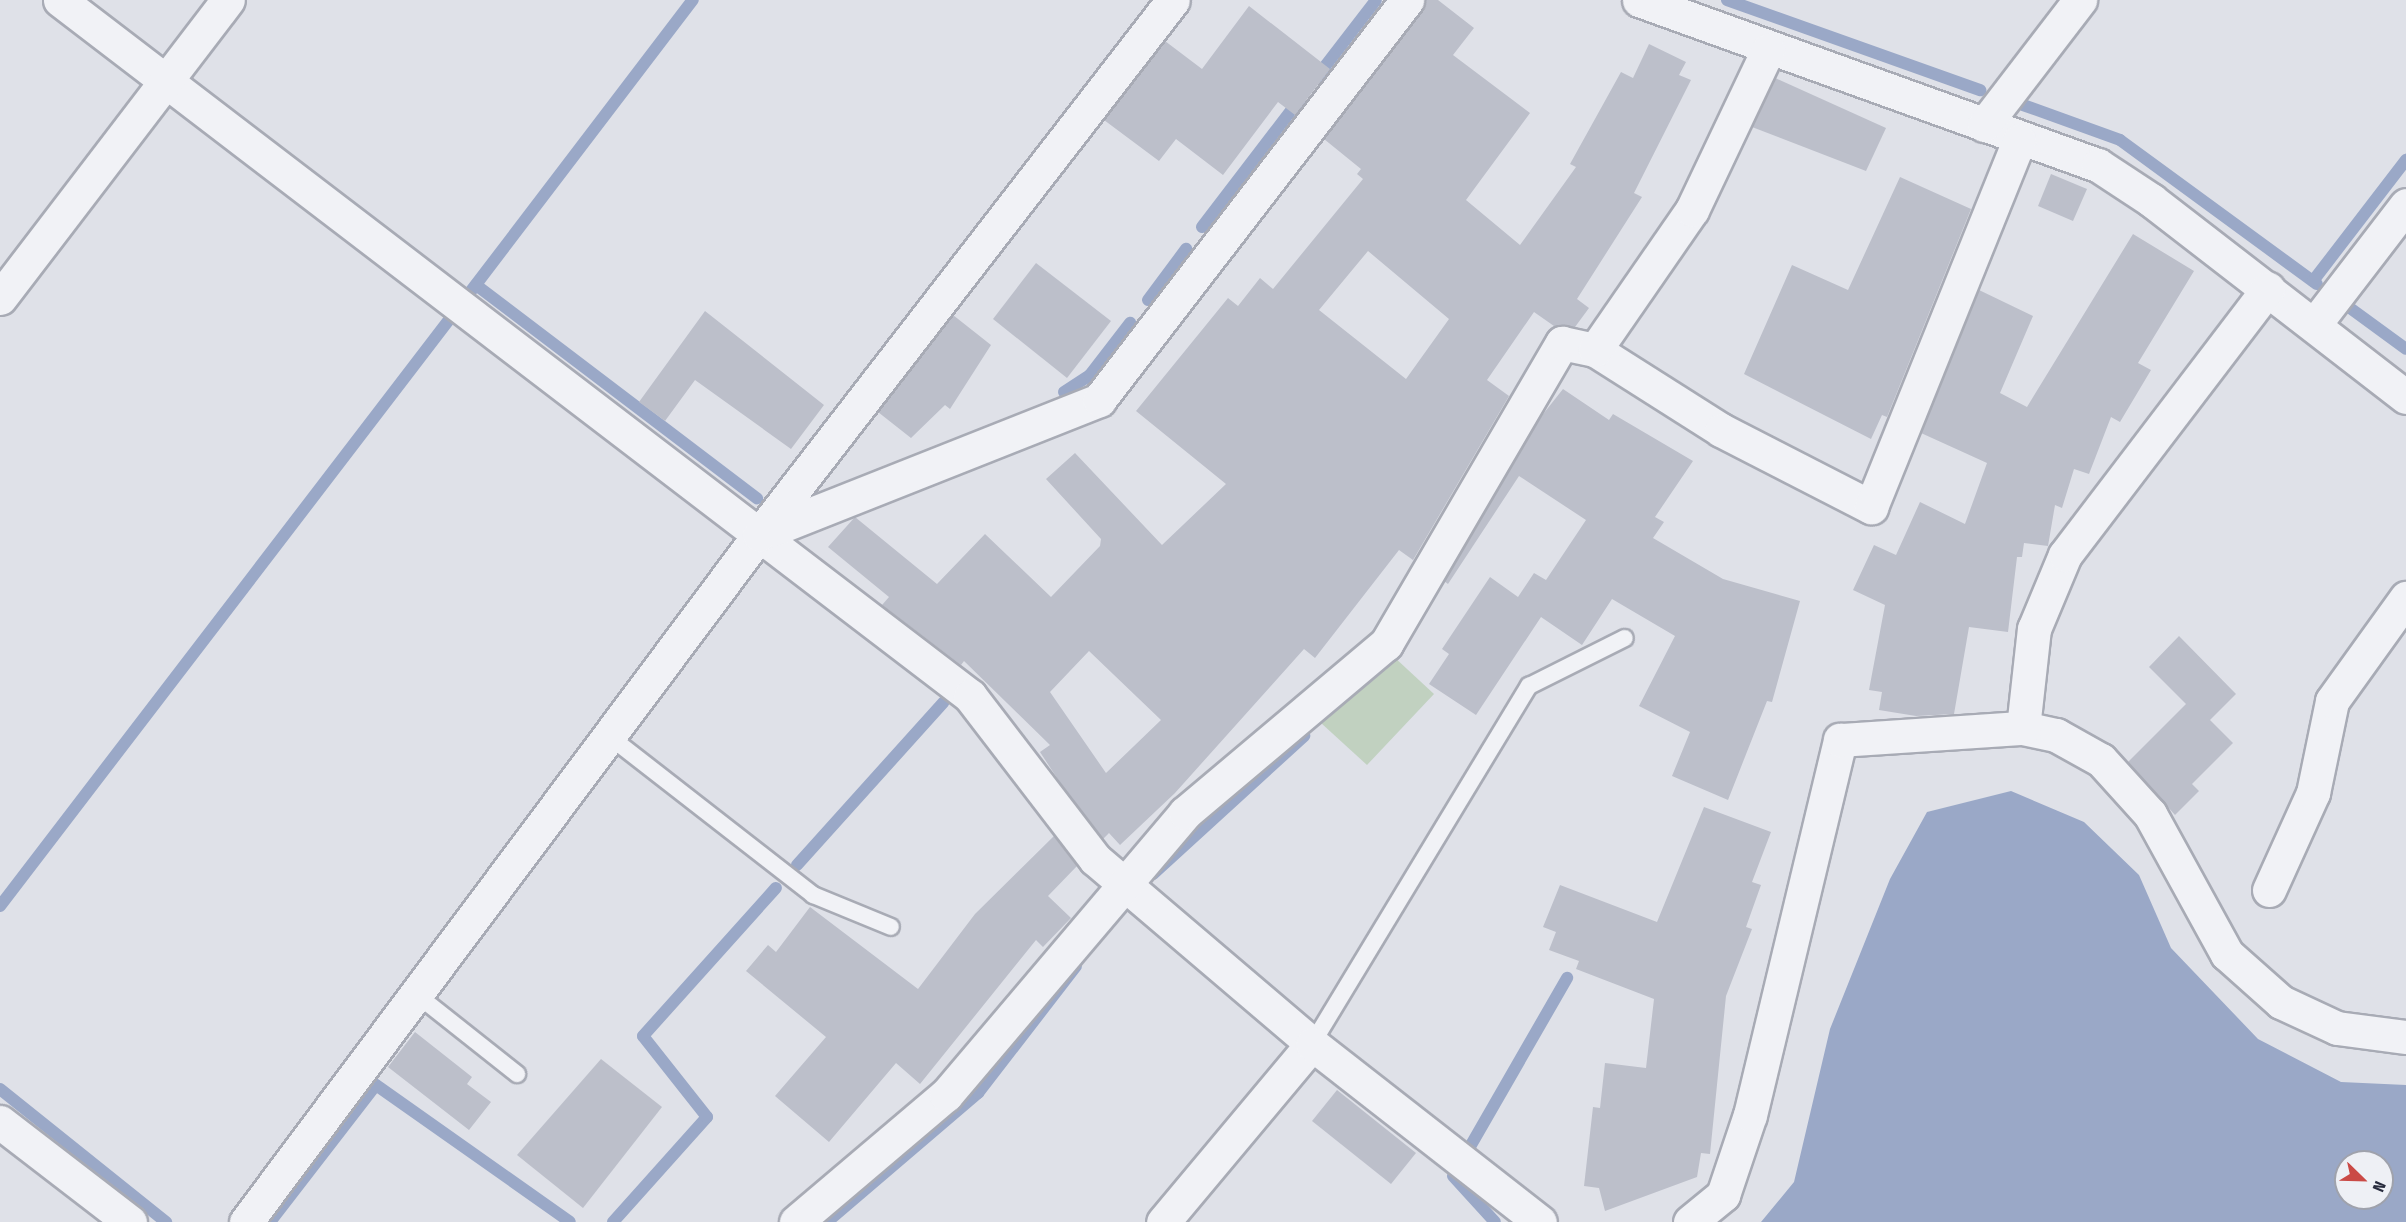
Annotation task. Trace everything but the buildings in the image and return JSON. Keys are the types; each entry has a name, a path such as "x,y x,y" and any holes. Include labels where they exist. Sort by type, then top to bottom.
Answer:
{"street":[{"path":"60,0 970,696 1095,859 1312,1044 1540,1222"},
{"path":"0,298 228,0"},
{"path":"246,1222 759,535 1173,0"},
{"path":"759,535 1099,400 1407,0"},
{"path":"1639,0 1768,50 1984,125 2019,141 2098,165 2268,289 2406,397"},
{"path":"1984,125 2080,0"},
{"path":"1595,350 1692,210 1768,50"},
{"path":"796,1222 946,1095 1185,813 1386,644 1562,343 1595,350 1721,430 1871,507 2019,141"},
{"path":"2314,325 2406,205"},
{"path":"2023,728 2034,629 2066,555 2268,289"},
{"path":"2269,890 2313,793 2332,701 2406,598"},
{"path":"1690,1222 1723,1195 1750,1116 1840,740 2023,728 2056,735 2101,760 2150,813 2227,954 2281,1002 2337,1029 2406,1037"},
{"path":"1163,1222 1312,1044"},
{"path":"0,1122 115,1218"}],"lane":[{"path":"1312,1044 1529,686 1625,638"},
{"path":"609,736 813,895 891,927"},
{"path":"416,994 517,1074"}],"green space":[{"path":"1393,656 1434,694 1367,765 1321,723"}],"water":[{"path":"2011,791 2084,822 2139,875 2171,948 2258,1039 2341,1082 2406,1085 2406,1222 1761,1222 1794,1182 1830,1029 1890,879 1927,812"}],"waterway":[{"path":"471,291 693,0"},
{"path":"1316,78 1376,0"},
{"path":"1727,0 1980,90"},
{"path":"1202,227 1300,99"},
{"path":"2023,105 2120,140 2317,284"},
{"path":"2313,281 2406,160"},
{"path":"1148,300 1186,249"},
{"path":"476,285 757,498"},
{"path":"2350,308 2406,349"},
{"path":"0,906 448,321"},
{"path":"1064,392 1090,375 1130,323"},
{"path":"797,865 944,702"},
{"path":"1153,874 1304,736"},
{"path":"613,1222 707,1117 643,1036 776,888"},
{"path":"827,1222 978,1093 1076,966"},
{"path":"1471,1145 1567,978"},
{"path":"270,1222 376,1085 570,1222"},
{"path":"0,1089 166,1222"},
{"path":"1453,1176 1495,1222"}]}
